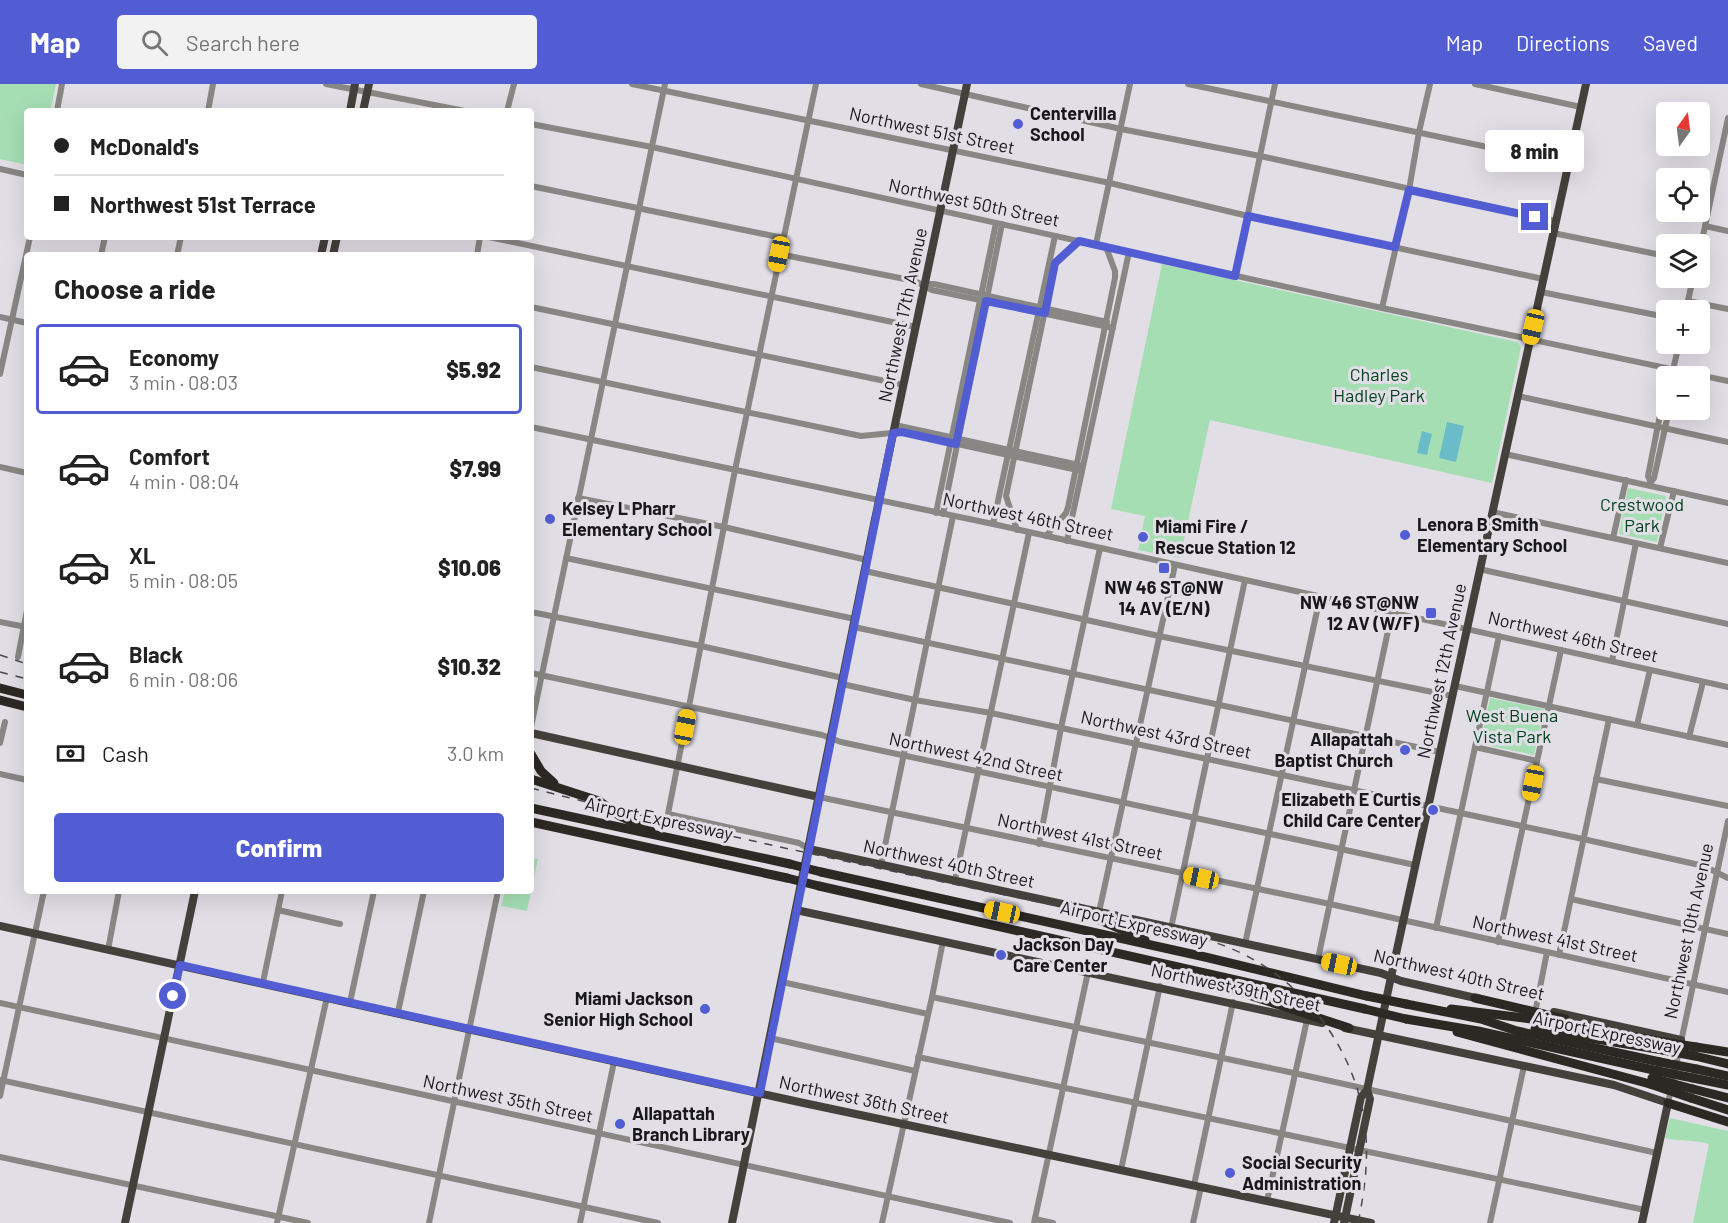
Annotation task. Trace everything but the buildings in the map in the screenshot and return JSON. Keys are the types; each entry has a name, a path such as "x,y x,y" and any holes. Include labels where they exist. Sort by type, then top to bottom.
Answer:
{"highway":[{"path":"3,689 24,693"},
{"path":"0,700 24,707"},
{"path":"534,758 547,778 567,790"},
{"path":"534,780 599,801 627,819 667,838"},
{"name":"Airport Expressway","path":"534,809 790,864 1367,996 1481,1019 1655,1074"},
{"name":"Airport Expressway","path":"534,823 1365,1010 1478,1031 1655,1074 1728,1076"},
{"path":"1076,907 1108,924 1181,952"},
{"path":"1200,973 1231,989 1349,1028"},
{"path":"1475,998 1643,1038 1664,1046"},
{"path":"1435,1011 1457,1008 1643,1038"},
{"path":"1481,1019 1664,1046 1728,1062"},
{"path":"1426,1023 1611,1074 1655,1074 1725,1109"},
{"path":"1695,1052 1728,1052"},
{"name":"Airport Expressway","path":"1694,1074 1728,1085"},
{"path":"1692,1093 1728,1098"},
{"path":"1668,1103 1728,1122"}],"main road":[{"path":"364,108 369,84"},
{"name":"Northwest 17th Avenue","path":"732,1223 879,500 967,84"},
{"name":"Northwest 12th Avenue","path":"1344,1220 1361,1097 1367,1090 1586,84"},
{"path":"350,108 354,87"},
{"name":"Northwest 41st Street","path":"534,734 819,797"},
{"name":"Northwest 40th Street","path":"809,849 1381,973 1401,981 1475,998 1536,1008 1681,1040"},
{"path":"125,1223 194,894"},
{"name":"Northwest 39th Street","path":"796,910 1160,986 1307,1020 1614,1085 1668,1103"},
{"name":"Northwest 36th Street","path":"0,926 263,982 614,1062 1268,1201 1335,1219 1371,1223"},
{"name":"Northwest 10th Avenue","path":"1642,1223 1668,1103"},
{"name":"Northwest 12th Avenue","path":"1335,1219 1354,1149"}],"street":[{"path":"58,108 62,84"},
{"path":"209,108 213,84"},
{"path":"326,84 354,87 367,93 449,108"},
{"path":"508,108 514,84"},
{"name":"Northwest 51st Street","path":"632,84 664,87 807,121 1110,183 1248,216 1544,279"},
{"path":"678,767 746,413 816,84"},
{"path":"921,84 1121,129 1260,156 1556,221"},
{"path":"1096,244 1130,84"},
{"path":"1188,84 1568,164"},
{"path":"1235,276 1275,84"},
{"path":"1382,309 1430,84"},
{"path":"1474,84 1581,107"},
{"path":"534,714 664,87"},
{"path":"1703,234 1725,153 1728,118"},
{"name":"Northwest 50th Street","path":"534,125 652,147 1096,244 1382,309 1530,339 1656,370"},
{"path":"0,169 24,174"},
{"path":"534,187 783,238"},
{"path":"940,513 999,224"},
{"path":"1705,226 1728,231"},
{"path":"1553,233 1656,254"},
{"path":"993,524 1003,496 1028,381 1053,262 1055,236"},
{"path":"503,240 916,327"},
{"path":"1053,262 1079,241"},
{"path":"1103,353 1113,325 1118,280 1106,247"},
{"path":"1067,541 1069,514 1103,353 1105,324 1129,252"},
{"path":"779,254 924,284 934,284 953,291 1113,325"},
{"path":"0,374 24,265"},
{"path":"1541,292 1656,315"},
{"path":"1710,305 1728,309"},
{"path":"534,308 904,385"},
{"path":"0,317 24,322"},
{"path":"534,368 861,436 894,429 1079,468"},
{"name":"Northwest 50th Street","path":"1710,379 1728,381"},
{"path":"1518,396 1728,442"},
{"path":"1650,483 1654,478 1663,420"},
{"path":"1662,427 1664,420"},
{"name":"Northwest 46th Street","path":"534,429 993,524 1728,687"},
{"path":"1505,454 1650,483 1728,503"},
{"path":"0,468 24,472"},
{"path":"1613,538 1626,480"},
{"path":"1660,549 1674,491"},
{"path":"1003,496 1017,530"},
{"path":"578,498 724,527 867,560"},
{"path":"1492,512 1728,563"},
{"path":"1046,536 1069,514"},
{"path":"881,866 953,516"},
{"path":"956,880 1029,533"},
{"path":"1612,661 1636,543"},
{"path":"1039,844 1061,728 1100,549"},
{"path":"566,558 712,589 854,623 927,644 1440,752"},
{"path":"1099,912 1175,565"},
{"path":"1479,569 1728,624"},
{"path":"865,571 1159,636 1452,696"},
{"path":"1171,928 1245,580"},
{"path":"1245,944 1320,597"},
{"path":"1318,959 1392,612"},
{"name":"Northwest 43rd Street","path":"534,613 701,646 915,700 991,713 1462,812 1704,866 1728,878"},
{"path":"0,622 24,627"},
{"path":"18,657 24,631"},
{"path":"1436,928 1499,636"},
{"path":"1498,942 1562,650"},
{"path":"1637,725 1650,670"},
{"name":"Northwest 42nd Street","path":"534,674 822,735 903,757 1415,866"},
{"path":"1689,736 1702,682"},
{"path":"1455,686 1728,745"},
{"path":"1559,955 1609,719"},
{"path":"0,743 5,722"},
{"path":"1475,747 1537,761"},
{"name":"Northwest 40th Street","path":"678,767 668,814 799,843 809,849"},
{"path":"0,774 24,779"},
{"path":"1596,779 1728,806"},
{"name":"Northwest 41st Street","path":"819,797 1330,904 1728,992"},
{"name":"Northwest 10th Avenue","path":"1668,1103 1728,821"},
{"path":"0,1096 43,894"},
{"path":"108,950 118,894"},
{"path":"263,982 281,894"},
{"path":"350,1002 373,894"},
{"path":"398,1012 423,894"},
{"path":"429,1223 497,894"},
{"path":"1571,898 1728,934"},
{"path":"278,910 340,924"},
{"path":"882,1223 943,941"},
{"path":"1536,1008 1547,952"},
{"path":"1053,1223 1035,1221 1088,972"},
{"path":"782,982 928,1014"},
{"path":"1121,1170 1160,986"},
{"path":"278,1220 327,997"},
{"path":"932,997 1294,1073 1657,1153"},
{"path":"1193,1223 1208,1119 1233,1002"},
{"name":"Northwest 35th Street","path":"0,1003 1010,1223"},
{"path":"1268,1201 1307,1020"},
{"path":"770,1038 915,1071"},
{"path":"918,1057 1645,1210"},
{"path":"580,1223 614,1062"},
{"path":"1490,1223 1524,1066"},
{"path":"2,1080 658,1223"},
{"path":"0,1157 134,1184 278,1220 308,1223"}],"green space":[{"path":"0,84 56,84 51,108 24,108 24,164 0,159"},
{"name":"Charles Hadley Park","path":"1162,264 1517,342 1521,347 1492,483 1210,420 1180,558 1138,550 1145,516 1111,509"},
{"name":"Crestwood Park","path":"1628,488 1666,496 1657,542 1619,534"},
{"name":"West Buena Vista Park","path":"1490,698 1544,709 1534,755 1480,744"},
{"path":"534,858 538,859 534,878"},
{"path":"504,894 531,894 527,911 501,906"},
{"path":"1670,1118 1728,1131 1728,1223 1693,1223 1709,1144 1665,1138"}],"water":[{"path":"1447,422 1464,426 1456,462 1439,458"},
{"path":"1422,431 1432,434 1427,455 1417,453"}],"railway":[{"path":"0,655 24,663"},
{"path":"0,672 24,678"},
{"path":"534,789 771,845 1174,931 1218,943 1243,954 1268,968 1291,986 1311,1006 1343,1054 1362,1108 1366,1136 1365,1180 1358,1223"}],"place":[{"name":"Centervilla School","path":"1018,124"},
{"name":"Kelsey L Pharr Elementary School","path":"550,519"},
{"name":"Lenora B Smith Elementary School","path":"1405,535"},
{"name":"Miami Fire / Rescue Station 12","path":"1143,537"},
{"name":"NW 46 ST@NW 14 AV (E/N)","path":"1164,568"},
{"name":"NW 46 ST@NW 12 AV (W/F)","path":"1431,613"},
{"name":"Allapattah Baptist Church","path":"1405,750"},
{"name":"Elizabeth E Curtis Child Care Center","path":"1433,810"},
{"name":"Jackson Day Care Center","path":"1001,955"},
{"name":"Miami Jackson Senior High School","path":"705,1009"},
{"name":"Allapattah Branch Library","path":"620,1124"},
{"name":"Social Security Administration","path":"1230,1173"}],"route":[{"path":"173,996 180,965 760,1093 893,433 902,432 956,444 986,301 1045,313 1055,263 1079,241 1235,276 1248,216 1395,247 1409,190 1535,217"}]}
